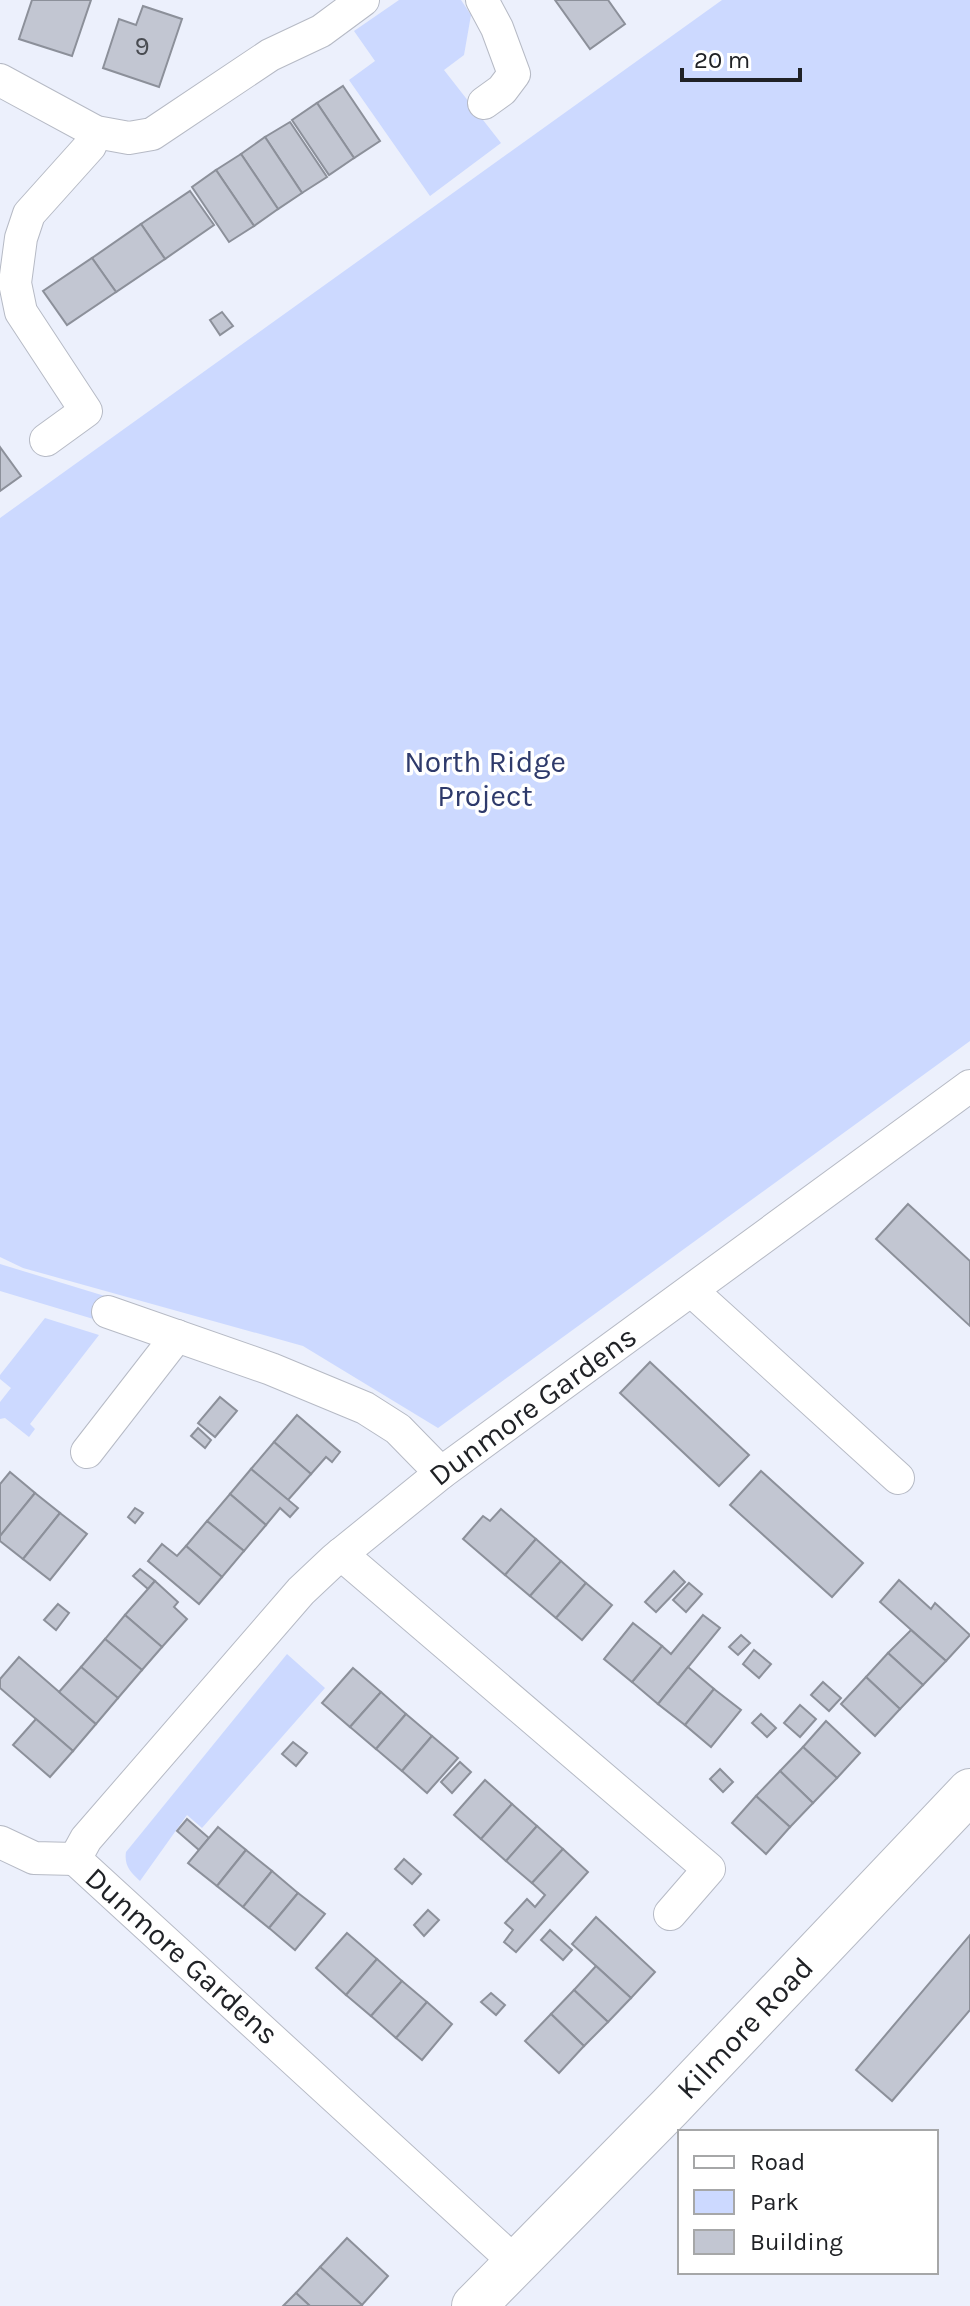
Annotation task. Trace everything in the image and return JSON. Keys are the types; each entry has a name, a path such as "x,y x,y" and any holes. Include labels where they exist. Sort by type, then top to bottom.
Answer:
{"street":[{"path":"0,80 96,132 129,138 152,134 270,55 321,31 363,0"},
{"path":"482,0 497,28 514,74 484,103"},
{"path":"46,440 86,411 15,298 21,238 29,214 90,146 96,132"},
{"name":"Dunmore Gardens","path":"516,2263 75,1859 86,1839 266,1630 301,1591 341,1554 441,1473 693,1292 970,1086"},
{"path":"693,1292 898,1478"},
{"path":"108,1312 292,1377 378,1414 398,1429 441,1473"},
{"path":"87,1452 177,1336"},
{"path":"341,1554 709,1869 670,1914"},
{"name":"Kilmore Road","path":"474,2306 670,2107 970,1791"},
{"path":"0,1842 34,1858 75,1859"}],"green space":[{"path":"399,0 461,0 471,15 464,55 444,70 501,143 430,196 349,80 375,61 354,31"},
{"name":"North Ridge Project","path":"722,0 970,0 970,1041 438,1428 303,1346 23,1268 0,1257 0,518"},
{"path":"0,1264 108,1297 100,1321 0,1291"},
{"path":"45,1318 99,1335 30,1424 35,1429 29,1437 5,1418 0,1419 0,1402 11,1388 0,1379 0,1375"},
{"path":"287,1654 325,1688 202,1828 187,1815 140,1881 128,1868 126,1852"}],"building":[{"path":"32,0 91,0 72,56 19,39"},
{"path":"555,0 608,0 625,24 590,49"},
{"path":"143,6 182,19 159,87 103,68 119,19 136,25"},
{"path":"343,86 380,141 354,158 317,103"},
{"path":"317,103 354,158 329,175 292,120"},
{"path":"290,122 327,177 302,193 265,137"},
{"path":"265,137 302,193 278,209 241,154"},
{"path":"241,154 278,209 254,226 216,170"},
{"path":"216,170 254,226 229,242 192,187"},
{"path":"190,191 214,225 165,259 141,224"},
{"path":"141,224 165,259 116,292 92,258"},
{"path":"92,258 116,292 67,325 43,291"},
{"path":"222,312 233,326 220,335 210,320"},
{"path":"0,447 21,476 0,491"},
{"path":"908,1204 970,1261 970,1326 876,1239"},
{"path":"650,1362 749,1455 719,1486 620,1393"},
{"path":"220,1397 237,1411 215,1437 198,1423"},
{"path":"297,1415 340,1452 332,1462 326,1457 311,1474 274,1442"},
{"path":"198,1428 211,1440 205,1448 191,1436"},
{"path":"274,1442 311,1474 288,1500 251,1469"},
{"path":"251,1469 298,1508 290,1517 280,1508 266,1525 230,1494"},
{"path":"761,1471 863,1563 832,1597 730,1505"},
{"path":"10,1472 35,1493 0,1536 0,1484"},
{"path":"35,1493 60,1513 23,1559 0,1541 0,1536"},
{"path":"230,1494 266,1525 244,1551 207,1521"},
{"path":"135,1508 143,1513 135,1523 128,1517"},
{"path":"501,1509 536,1539 505,1575 463,1539 483,1516 490,1521"},
{"path":"60,1513 87,1534 50,1580 23,1559"},
{"path":"207,1521 244,1551 222,1577 186,1546"},
{"path":"536,1539 561,1561 530,1596 505,1575"},
{"path":"162,1544 177,1556 186,1546 222,1577 199,1604 148,1561"},
{"path":"561,1561 586,1583 556,1618 530,1596"},
{"path":"140,1569 155,1581 148,1589 133,1576"},
{"path":"674,1571 685,1582 656,1612 645,1602"},
{"path":"899,1580 931,1609 935,1603 970,1635 946,1661 880,1602"},
{"path":"155,1581 178,1602 174,1607 187,1619 162,1647 125,1615"},
{"path":"586,1583 612,1605 582,1640 556,1618"},
{"path":"689,1583 702,1594 686,1612 673,1600"},
{"path":"58,1604 69,1613 56,1630 44,1620"},
{"path":"125,1615 162,1647 142,1670 105,1639"},
{"path":"703,1615 720,1628 658,1704 632,1682 662,1646 671,1654"},
{"path":"633,1623 662,1646 632,1682 604,1659"},
{"path":"911,1630 946,1661 923,1685 888,1653"},
{"path":"741,1635 750,1643 738,1655 729,1647"},
{"path":"105,1639 142,1670 118,1698 81,1667"},
{"path":"754,1650 771,1664 759,1678 743,1664"},
{"path":"888,1653 923,1685 900,1709 866,1677"},
{"path":"19,1657 96,1724 73,1751 0,1688 0,1679"},
{"path":"81,1667 118,1698 96,1724 59,1692"},
{"path":"688,1667 714,1689 685,1725 658,1704"},
{"path":"353,1668 381,1692 350,1727 322,1703"},
{"path":"866,1677 900,1709 875,1736 841,1704"},
{"path":"823,1682 841,1698 829,1711 811,1695"},
{"path":"714,1689 741,1710 711,1747 685,1725"},
{"path":"381,1692 406,1714 376,1749 350,1727"},
{"path":"800,1705 816,1719 800,1737 784,1723"},
{"path":"406,1714 432,1736 402,1771 376,1749"},
{"path":"761,1714 776,1728 767,1737 752,1723"},
{"path":"36,1719 73,1751 50,1777 13,1745"},
{"path":"826,1721 860,1753 837,1778 803,1747"},
{"path":"432,1736 458,1758 427,1793 402,1771"},
{"path":"293,1742 307,1753 296,1766 282,1754"},
{"path":"803,1747 837,1778 813,1803 780,1771"},
{"path":"460,1762 471,1772 452,1793 441,1782"},
{"path":"720,1769 733,1782 723,1792 710,1779"},
{"path":"780,1771 813,1803 790,1827 756,1796"},
{"path":"485,1780 512,1804 481,1839 454,1815"},
{"path":"756,1796 790,1827 766,1854 732,1823"},
{"path":"512,1804 537,1826 506,1861 481,1839"},
{"path":"187,1819 209,1838 199,1850 177,1831"},
{"path":"537,1826 563,1849 532,1883 506,1861"},
{"path":"218,1827 246,1850 217,1886 188,1863"},
{"path":"563,1849 588,1872 516,1952 504,1942 513,1930 505,1923 527,1899 535,1907 545,1895 532,1883"},
{"path":"246,1850 272,1871 243,1907 217,1886"},
{"path":"404,1859 421,1874 412,1884 395,1869"},
{"path":"272,1871 298,1893 269,1928 243,1907"},
{"path":"298,1893 325,1914 295,1950 269,1928"},
{"path":"428,1910 439,1920 424,1936 414,1925"},
{"path":"596,1917 655,1972 631,1998 572,1944"},
{"path":"550,1930 572,1950 563,1960 541,1940"},
{"path":"347,1933 377,1959 346,1995 316,1968"},
{"path":"970,1935 970,2010 892,2101 856,2070"},
{"path":"377,1959 402,1981 371,2016 346,1995"},
{"path":"596,1966 631,1998 608,2022 574,1990"},
{"path":"402,1981 427,2002 396,2038 371,2016"},
{"path":"574,1990 608,2022 584,2046 551,2014"},
{"path":"491,1993 505,2005 496,2015 481,2002"},
{"path":"427,2002 452,2024 422,2060 396,2038"},
{"path":"551,2014 584,2046 559,2073 525,2041"},
{"path":"347,2238 388,2276 362,2305 320,2267"},
{"path":"320,2267 362,2305 310,2306 296,2293"},
{"path":"296,2293 310,2306 283,2306"}]}
